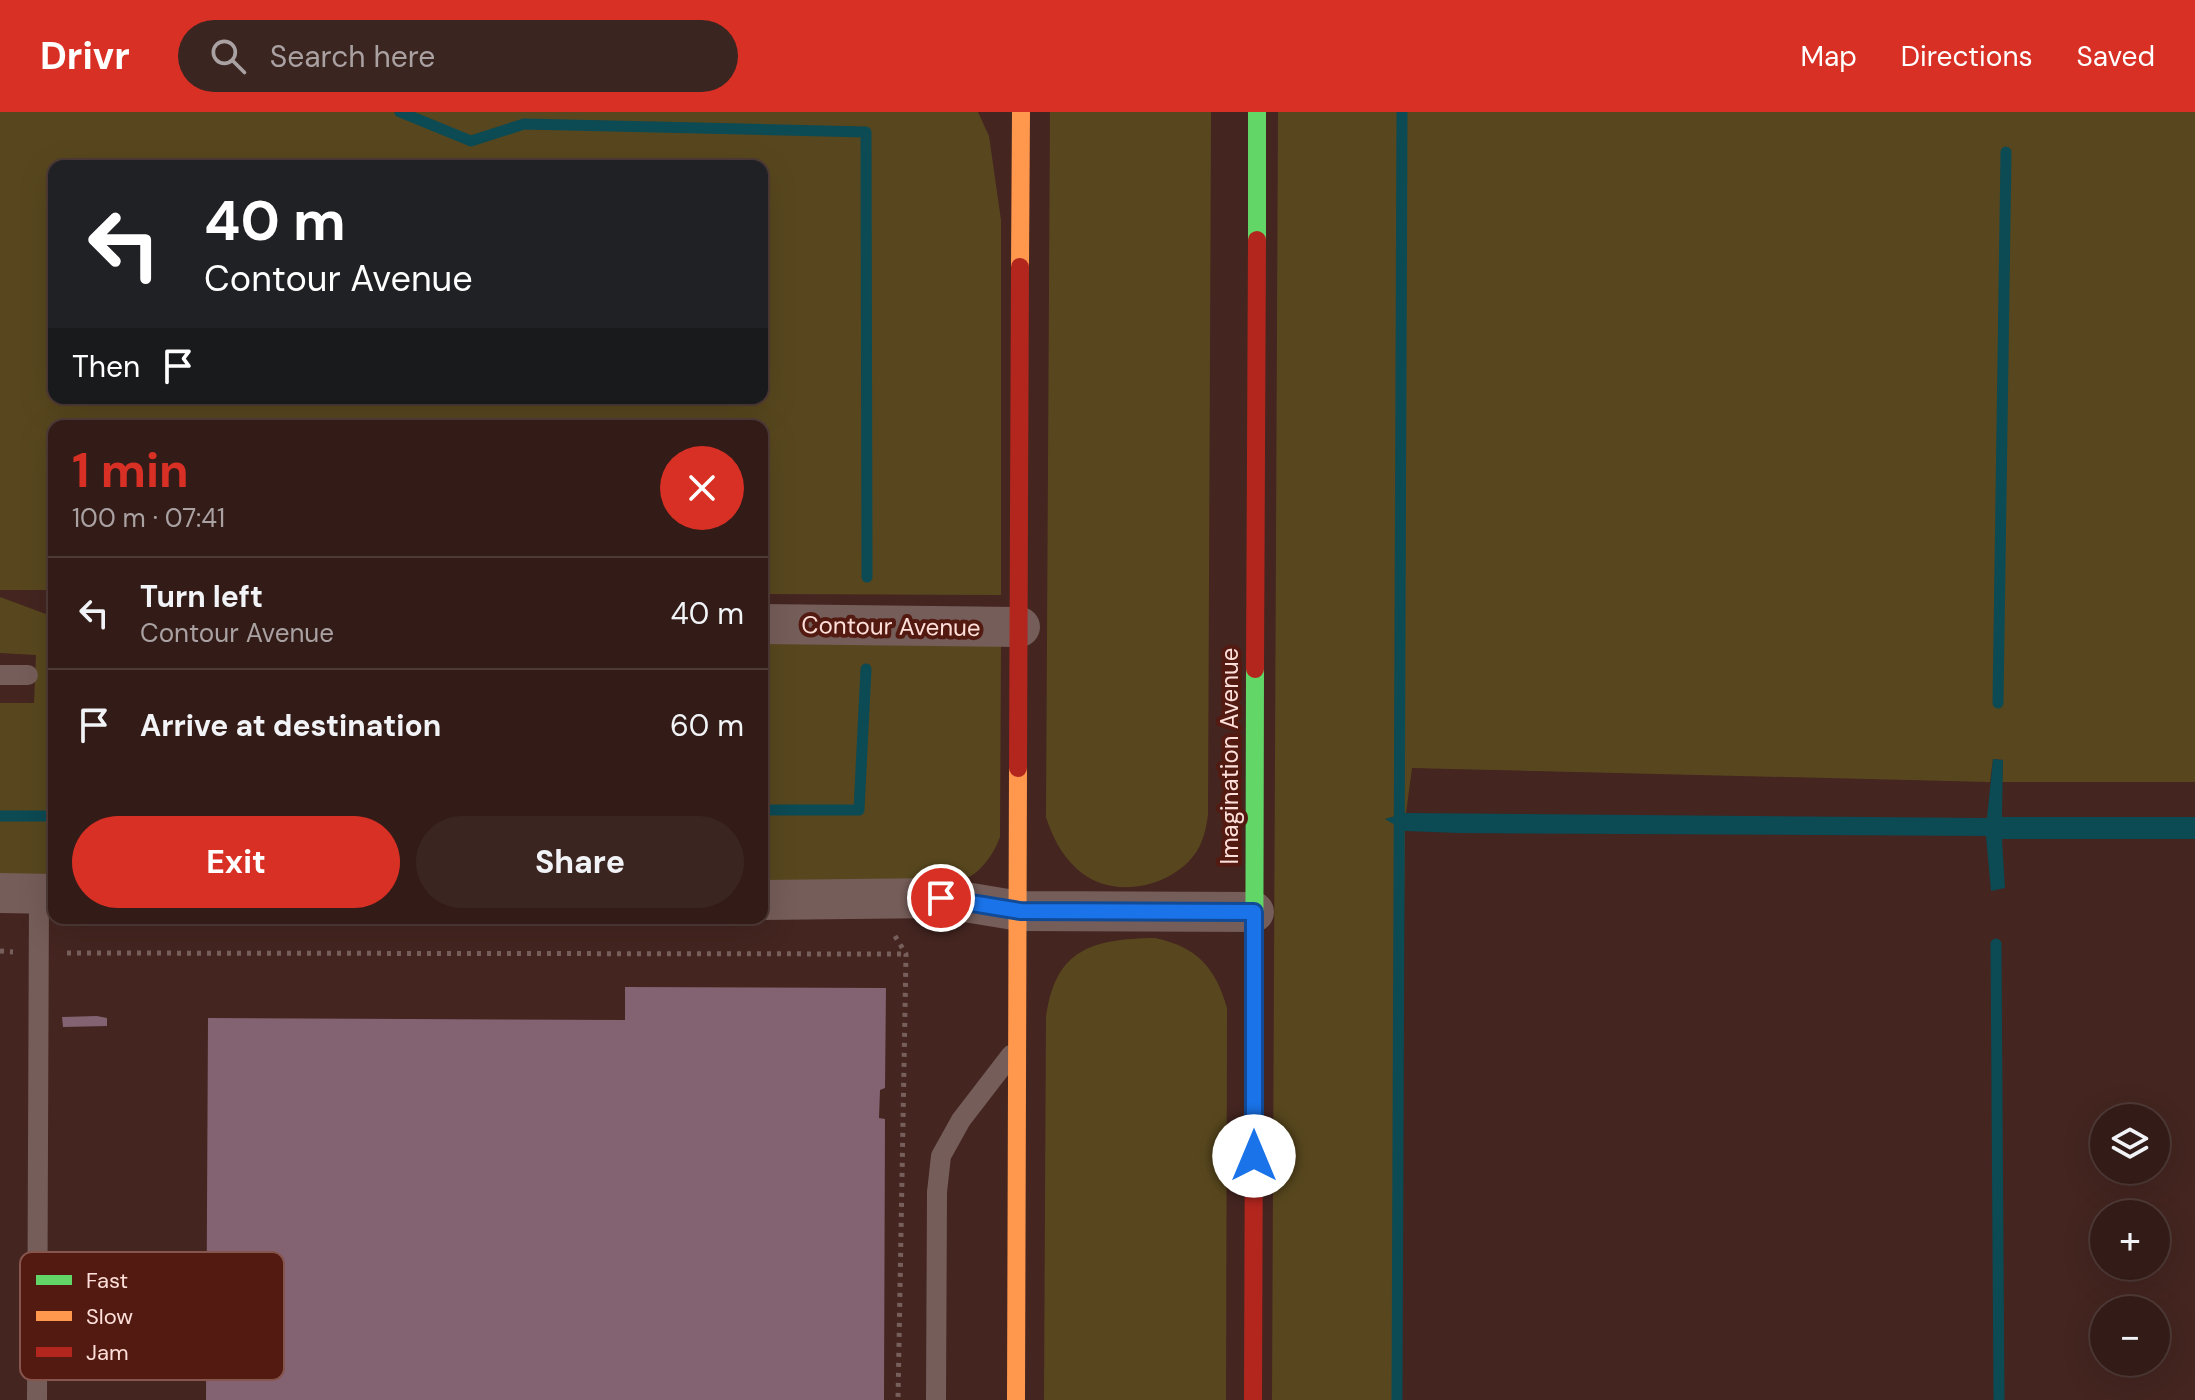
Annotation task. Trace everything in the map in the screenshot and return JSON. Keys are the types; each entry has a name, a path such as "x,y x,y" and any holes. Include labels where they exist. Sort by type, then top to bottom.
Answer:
{"street":[{"name":"Imagination Avenue","path":"1253,1400 1257,112"},
{"path":"1016,1400 1021,113"},
{"name":"Contour Avenue","path":"768,624 1020,627"},
{"path":"0,893 47,894"},
{"path":"768,900 941,898 1020,911 1254,912"}],"lane":[{"path":"0,675 28,675"},
{"path":"38,1252 41,953 47,894"},
{"path":"936,1400 937,1192 941,1156 961,1120 1016,1048"},
{"path":"37,1380 37,1400"}],"path":[{"path":"874,901 906,954 898,1400"},
{"path":"41,953 906,954"}],"shaded area":[{"path":"0,112 978,112 989,136 1001,220 1001,595 768,594 768,420 48,420 48,590 0,590"},
{"path":"1050,112 1211,112 1208,815 1197,851 1186,864 1173,874 1141,886 1107,885 1077,869 1058,845 1046,817"},
{"path":"1278,112 2195,112 2195,782 2002,782 2003,760 1993,759 1990,782 1412,768 1406,813 1386,819 1405,831 1398,1400 1272,1400"},
{"path":"0,597 48,615 48,881 0,881 0,703 34,703 36,655 0,653"},
{"path":"768,643 1001,644 1000,837 992,853 971,876 954,882 871,888 768,886"},
{"path":"1155,938 1182,947 1202,961 1217,981 1227,1008 1226,1400 1044,1400 1046,1017 1051,994 1058,976 1080,952 1113,941"}],"water":[{"path":"1993,759 2003,760 2002,817 2195,817 2195,839 2002,839 2005,888 1991,891 1986,836 1458,833 1405,831 1385,819 1406,813 1987,818"}],"building":[{"path":"625,987 886,988 885,1088 880,1090 879,1118 885,1119 884,1400 206,1400 206,1380 284,1380 284,1252 207,1252 208,1018 625,1020"},
{"path":"62,1017 107,1018 107,1026 63,1027"}],"waterway":[{"path":"400,112 471,141 524,124 866,132 867,577"},
{"path":"1397,1400 1402,112"},
{"path":"1998,703 2006,152"},
{"path":"768,810 859,810 866,669"},
{"path":"0,816 48,816"},
{"path":"1996,944 1999,1400"}],"traffic: fast":[{"path":"1257,112 1257,240"},
{"path":"1254,1095 1255,669"}],"traffic: slow":[{"path":"1020,267 1021,112"},
{"path":"1016,1400 1018,768"}],"traffic: jam":[{"path":"1255,669 1257,240"},
{"path":"1018,768 1020,267"},
{"path":"1253,1400 1254,1095"}],"route":[{"path":"941,898 1020,911 1254,912 1254,1156"}]}
